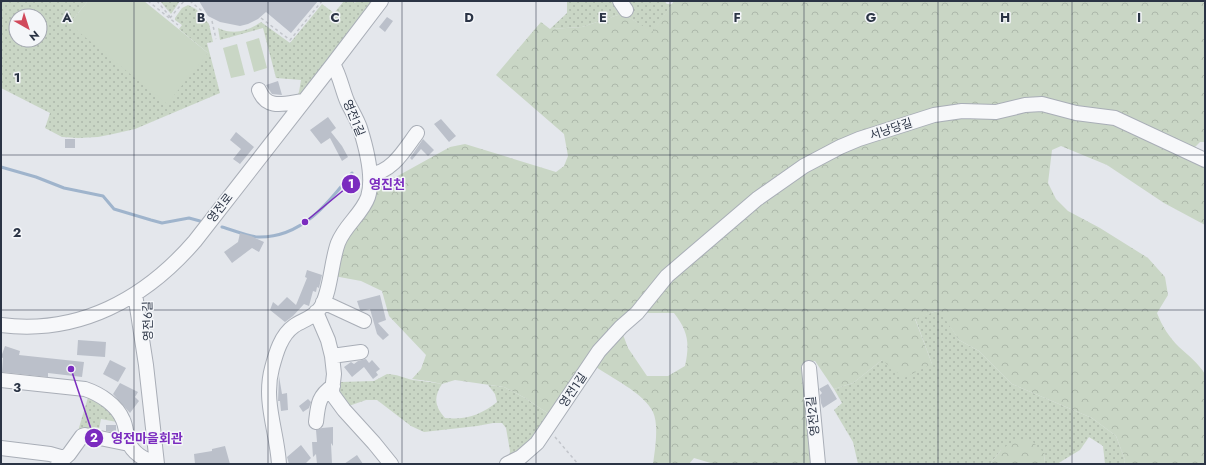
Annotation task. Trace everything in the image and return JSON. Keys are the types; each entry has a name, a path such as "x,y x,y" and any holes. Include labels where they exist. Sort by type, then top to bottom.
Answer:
{"street":[{"name":"영전로","path":"1,325 32,327 64,323 94,315 112,307 156,280 174,264 195,241 381,1"},
{"name":"영전1길","path":"320,307 339,241 365,204 369,190 370,174 360,128 333,64"},
{"path":"259,90 264,100 270,104 304,101"},
{"name":"서낭당길","path":"637,313 667,276 702,245 757,199 804,166 853,142 934,115 962,111 996,112 1025,105 1042,104 1076,113 1115,118 1202,155"},
{"path":"370,174 380,172 391,166 417,133"},
{"name":"영전6길","path":"146,365 149,340 146,301 151,287 156,280"},
{"name":"영전6길","path":"135,294 146,365 156,463"},
{"path":"320,307 364,321"},
{"path":"320,307 332,356 334,380 332,391 336,400 374,443 390,464"},
{"path":"279,464 269,409 272,369 277,353 288,331 320,307"},
{"name":"영전1길","path":"507,464 529,451 537,443 599,351 637,313"},
{"path":"332,356 362,352"},
{"name":"영전2길","path":"809,368 818,464"},
{"path":"1,380 85,389 98,394 121,415 124,420 129,444 143,458 156,463"},
{"path":"316,422 322,394 333,386"},
{"path":"1,448 50,454 61,461 72,450 79,438 85,435 129,444"}],"path":[{"path":"148,1 178,25"},
{"path":"157,1 170,18"},
{"path":"170,18 184,1"},
{"path":"190,1 202,11"},
{"path":"261,18 290,40 322,1"},
{"path":"212,21 216,39"},
{"path":"546,430 559,440 578,464"}],"green space":[{"path":"1,1 88,1 69,24 208,53 179,29 182,25 175,20 175,18 182,8 188,5 196,9 209,24 213,42 207,43 220,93 135,129 98,137 62,137 45,128 50,113 1,88"},
{"path":"88,1 144,1 208,53 167,104 69,24"},
{"path":"160,1 180,1 171,14"},
{"path":"344,1 352,1 355,3 356,1 374,1 298,101 295,99 299,92 301,80 276,78 263,28 220,40 218,28 235,32 245,30 261,22 290,43 322,4 334,13"},
{"path":"567,1 612,1 621,14 582,27 550,29 567,13"},
{"path":"627,1 664,1 667,4 672,4 652,33 627,16 633,9"},
{"path":"674,1 1205,1 1205,142 1200,142 1195,147 1205,155 1205,225 1164,203 1107,165 1061,146 1052,150 1048,183 1056,199 1068,211 1100,228 1148,258 1165,277 1168,295 1157,313 1159,318 1172,339 1205,374 1205,464 1124,464 1125,460 1116,436 1092,418 1012,384 979,351 959,340 939,310 915,319 932,364 904,378 882,360 853,383 834,389 815,361 804,362 815,464 714,464 694,458 689,464 653,464 656,424 655,417 649,405 635,392 593,365 552,416 525,398 504,387 455,380 442,384 412,379 421,369 426,355 389,316 382,291 361,281 334,276 336,260 373,186 385,183 450,147 465,144 556,172 564,166 568,156 564,134 496,75 541,22 550,29 582,27 621,14 627,16 652,32","holes":["640,307 644,313 674,313 679,320 687,338 685,366 668,376 647,376 628,348 622,332 595,363"]},
{"path":"259,38 267,68 254,72 246,42"},
{"path":"237,44 245,75 231,78 223,48"},
{"path":"940,310 959,340 979,351 1012,384 1092,418 1116,436 1125,460 1124,464 1105,464 1103,446 1089,437 1080,450 1057,464 1044,464 1045,454 1002,449 990,464 858,464 853,442 834,410 842,403 834,389 853,383 882,360 932,364 915,318"},
{"path":"387,374 397,375 413,380 442,384 437,394 436,402 439,410 445,418 473,416 491,407 497,402 495,394 488,385 504,387 525,398 552,416 534,442 509,458 510,451 506,428 502,423 424,432 411,426 377,400 366,400 346,407 337,386 341,382 374,381"},
{"path":"89,394 122,423 101,419 98,434 78,431"},
{"path":"1014,441 1032,441 1045,454 1044,464 990,464 1002,449"}],"building":[{"path":"199,1 318,1 291,33 266,12 258,19 240,26 220,22 208,16"},
{"path":"387,17 393,21 385,32 379,27"},
{"path":"278,81 282,95 272,94 266,85"},
{"path":"328,117 336,128 331,132 342,146 348,157 342,161 330,138 321,144 310,130"},
{"path":"441,119 456,136 449,142 434,124"},
{"path":"236,132 254,147 240,164 233,159 241,149 230,140"},
{"path":"65,139 75,139 75,148 65,148"},
{"path":"423,139 434,150 428,156 421,149 412,160 410,158"},
{"path":"240,233 264,242 259,252 252,248 232,263 224,252 238,242"},
{"path":"307,270 322,275 319,288 317,287 316,292 313,291 309,306 304,304 285,322 270,310 273,302 278,306 287,297 296,305 307,278 305,277"},
{"path":"380,295 386,320 378,323 389,335 383,340 377,334 370,309 360,310 357,301"},
{"path":"78,340 106,342 105,357 77,355"},
{"path":"5,346 20,351 19,355 84,362 82,377 48,373 48,377 2,372 3,358 1,357"},
{"path":"366,359 369,363 372,360 380,369 376,372 378,375 373,379 364,367 352,377 344,367 351,362 354,364 358,361"},
{"path":"110,360 126,368 118,382 103,374"},
{"path":"279,376 282,394 287,393 288,410 281,411 280,401 278,401"},
{"path":"120,383 138,392 135,397 139,401 130,413 113,394"},
{"path":"828,384 837,399 823,408 820,395 822,393 819,389"},
{"path":"308,399 311,402 309,408 303,412 299,406"},
{"path":"106,425 116,425 116,433 106,431"},
{"path":"333,427 333,446 331,443 332,464 317,464 316,454 313,457 312,442 317,442 316,430"},
{"path":"301,445 311,458 305,464 289,464 287,457"},
{"path":"225,446 230,464 195,464 194,454 212,451 212,449"},
{"path":"357,455 363,464 344,464"}],"waterway":[{"path":"1,167 36,177 64,188 103,196 114,209 162,223 189,218 200,221"},
{"path":"222,227 258,237 273,236 287,232 312,217 323,207 352,173"}],"place":[{"name":"영진천","path":"305,222"},
{"name":"영전마을회관","path":"71,369"}]}
